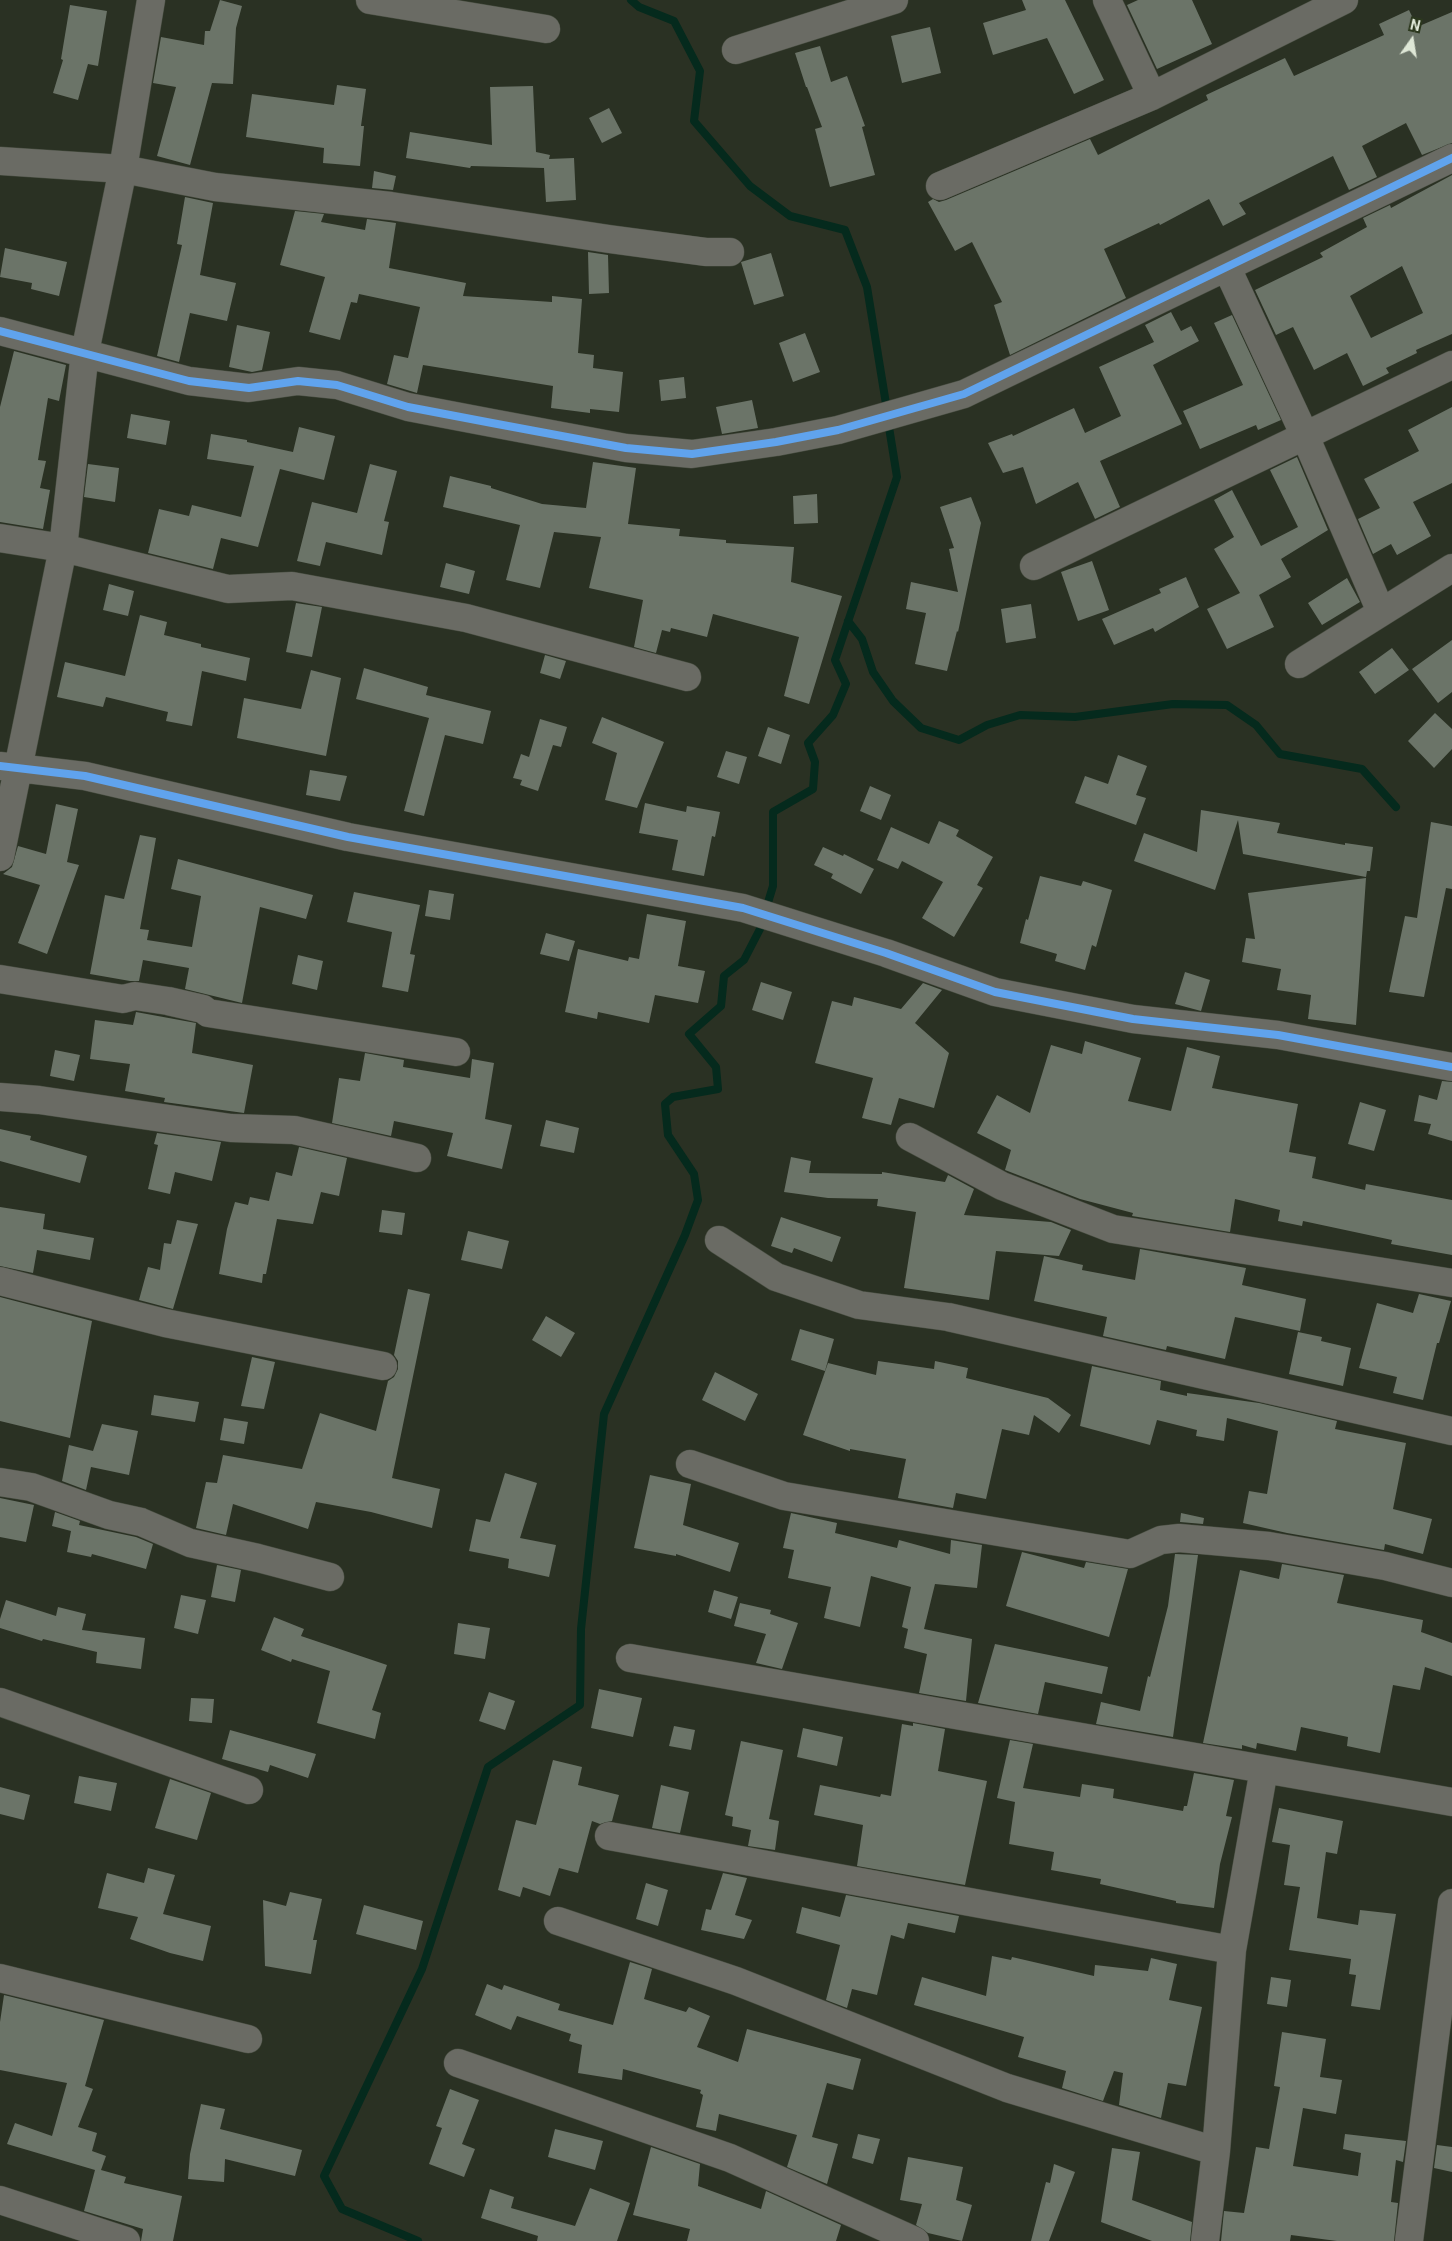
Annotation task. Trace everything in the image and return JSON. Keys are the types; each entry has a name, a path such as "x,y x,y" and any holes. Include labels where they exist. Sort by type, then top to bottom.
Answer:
{"street":[{"path":"0,857 9,767 63,548 85,352 123,169 151,0"},
{"path":"370,0 402,7 448,12 546,29"},
{"path":"736,50 894,0"},
{"path":"1107,0 1152,96"},
{"path":"940,186 1152,96 1344,0"},
{"path":"0,330 189,381 249,388 298,381 337,385 408,407 454,416 626,448 692,454 776,442 838,430 964,394 1452,158"},
{"path":"0,161 123,169 215,187 391,206 610,239 706,252 730,252"},
{"path":"1227,268 1305,436 1382,612"},
{"path":"1034,566 1452,365"},
{"path":"0,538 63,548 228,589 292,586 466,618 687,677"},
{"path":"1299,664 1452,568"},
{"path":"9,767 85,776 348,837 743,908 886,953 995,992 1133,1019 1278,1035 1452,1067"},
{"path":"0,979 123,999 135,996 168,1001 203,1009 208,1013 456,1052"},
{"path":"0,1097 39,1100 231,1128 294,1130 417,1158"},
{"path":"910,1137 1002,1186 1113,1229 1452,1283"},
{"path":"719,1240 776,1277 859,1305 948,1318 1452,1431"},
{"path":"0,1281 166,1323 384,1366"},
{"path":"690,1464 784,1496 1130,1554 1161,1540 1188,1538 1288,1549 1385,1566 1452,1583"},
{"path":"0,1482 31,1487 109,1515 141,1522 190,1543 330,1577"},
{"path":"630,1658 1452,1802"},
{"path":"0,1702 249,1790"},
{"path":"1205,2241 1216,2151 1232,1950 1264,1769"},
{"path":"609,1836 1232,1950"},
{"path":"1409,2241 1452,1903"},
{"path":"558,1921 736,1981 1007,2088 1216,2151"},
{"path":"0,1978 248,2039"},
{"path":"458,2062 730,2158 915,2241"},
{"path":"0,2200 126,2241"}],"building":[{"path":"220,0 242,6 236,28 233,84 212,83 190,165 157,156 176,87 153,83 161,37 204,45 205,31 210,31"},
{"path":"1022,0 1065,0 1104,80 1074,94 1047,38 993,55 983,23 1026,10"},
{"path":"1138,0 1192,0 1212,44 1157,69 1127,5"},
{"path":"70,5 107,11 98,66 88,64 78,100 53,93 63,60 61,59"},
{"path":"1409,10 1417,27 1452,12 1452,143 1422,155 1406,123 1362,146 1377,177 1349,190 1333,156 1239,203 1246,214 1223,226 1209,199 1160,225 1159,223 1104,249 1126,298 1010,355 994,305 1002,302 972,242 955,251 928,202 933,199 939,202 946,200 1090,139 1098,155 1208,100 1206,95 1285,58 1294,76 1384,35 1379,24"},
{"path":"930,27 941,73 902,83 891,36"},
{"path":"820,46 831,82 847,76 865,126 862,127 875,175 830,187 815,129 822,127 795,53"},
{"path":"337,85 366,89 361,126 364,126 360,166 323,163 324,148 246,137 252,94 334,105"},
{"path":"533,86 536,152 550,155 549,159 574,158 576,200 546,202 544,168 471,166 470,168 406,158 410,132 492,145 490,87"},
{"path":"609,108 622,133 602,143 589,118"},
{"path":"374,171 396,176 393,190 372,188"},
{"path":"1452,175 1452,334 1416,350 1417,353 1386,368 1389,373 1363,386 1347,353 1314,370 1293,327 1276,335 1255,290 1323,257 1320,253 1367,227 1363,218 1390,205 1391,208","holes":["1402,266 1423,313 1371,338 1350,296"]},
{"path":"185,197 213,203 200,275 236,283 227,321 190,313 179,362 157,356 182,245 177,244"},
{"path":"295,211 324,214 321,222 365,230 367,219 396,223 389,268 466,283 463,296 552,302 552,296 582,299 578,353 594,355 593,368 623,372 619,412 590,409 590,413 551,408 553,386 423,365 417,393 387,384 394,355 408,358 420,307 359,294 357,303 351,302 340,340 309,332 325,277 280,265"},
{"path":"5,248 67,262 59,296 31,289 32,283 0,277"},
{"path":"588,252 608,255 609,293 589,294"},
{"path":"771,253 784,296 754,305 741,262"},
{"path":"1171,312 1181,331 1191,326 1199,341 1153,365 1182,424 1100,461 1120,507 1095,519 1078,482 1036,504 1023,467 1003,473 988,443 1012,434 1013,436 1074,408 1085,433 1121,416 1099,367 1154,342 1145,325"},
{"path":"1232,315 1281,420 1258,430 1256,425 1200,449 1183,411 1243,385 1214,323"},
{"path":"237,325 270,332 262,370 252,372 229,367"},
{"path":"805,333 820,372 793,382 779,343"},
{"path":"14,351 66,365 59,401 48,398 38,460 46,461 40,488 50,490 43,529 0,522 0,407"},
{"path":"684,377 686,398 661,401 659,380"},
{"path":"752,400 758,428 722,434 716,407"},
{"path":"1452,407 1452,483 1413,502 1431,536 1397,555 1391,544 1373,554 1358,519 1380,508 1364,479 1419,451 1408,430"},
{"path":"131,414 170,421 166,445 127,438"},
{"path":"299,427 335,436 324,480 280,469 258,547 221,538 213,569 148,553 159,509 189,516 192,505 241,517 254,466 207,459 211,434 247,440 247,442 293,452"},
{"path":"1297,457 1328,530 1281,559 1291,577 1259,595 1274,627 1227,649 1207,609 1240,593 1214,549 1234,537 1214,500 1232,490 1261,546 1298,527 1270,470"},
{"path":"593,462 636,468 628,524 680,529 679,536 726,540 726,543 794,547 791,582 842,596 809,704 784,696 799,637 713,614 707,637 671,628 670,632 662,630 656,653 634,647 643,600 589,588 601,537 554,532 540,588 506,580 520,525 443,507 450,476 491,486 491,488 542,504 586,508"},
{"path":"88,464 119,468 115,502 84,497"},
{"path":"370,464 397,471 384,521 389,522 382,555 326,542 320,566 297,561 312,502 357,513"},
{"path":"817,494 818,523 794,524 793,496"},
{"path":"971,497 981,523 958,632 947,671 915,664 926,613 906,609 911,582 958,592 949,549 954,548 940,507"},
{"path":"1092,561 1109,610 1078,621 1061,572"},
{"path":"446,563 475,571 469,594 440,587"},
{"path":"1186,577 1199,607 1155,632 1153,628 1114,645 1102,619 1161,593 1159,589"},
{"path":"1347,578 1360,602 1322,625 1308,603"},
{"path":"109,584 134,591 128,616 103,610"},
{"path":"296,603 322,607 312,657 286,652"},
{"path":"1031,604 1036,638 1006,643 1001,609"},
{"path":"140,615 167,622 164,635 201,644 201,647 250,658 246,681 202,671 192,726 166,721 168,712 106,697 103,707 57,697 65,662 125,676"},
{"path":"1452,640 1452,692 1438,703 1412,669"},
{"path":"1392,648 1409,670 1375,694 1359,672"},
{"path":"545,655 566,661 560,679 540,673"},
{"path":"364,668 428,687 426,695 491,711 483,744 445,735 424,816 404,811 429,718 356,699"},
{"path":"311,670 341,678 326,756 237,738 244,698 301,709"},
{"path":"1435,713 1452,729 1452,749 1434,768 1408,741"},
{"path":"602,717 664,742 637,808 605,800 617,753 592,743"},
{"path":"540,719 567,727 561,747 553,745 538,791 520,785 522,780 513,778 521,754 529,757"},
{"path":"768,727 790,735 781,764 758,756"},
{"path":"726,751 747,757 739,784 717,777"},
{"path":"1118,755 1147,766 1136,795 1146,798 1136,825 1075,803 1085,776 1108,784"},
{"path":"310,770 347,776 340,801 306,795"},
{"path":"870,786 891,795 881,820 860,811"},
{"path":"645,803 686,812 687,806 720,812 715,837 712,836 704,876 672,870 678,840 639,833"},
{"path":"56,804 78,809 67,862 79,865 47,954 18,943 40,885 3,874 12,867 18,846 46,854"},
{"path":"1201,810 1280,823 1277,833 1345,845 1345,843 1373,847 1370,871 1367,871 1366,877 1243,854 1238,820 1215,890 1134,861 1144,833 1197,852"},
{"path":"939,821 959,830 956,836 993,857 977,885 983,888 954,937 922,918 943,882 902,861 898,869 877,860 891,827 929,844"},
{"path":"1431,822 1452,826 1452,889 1446,888 1424,997 1389,992 1405,916 1417,918"},
{"path":"140,835 156,838 140,929 149,930 147,940 192,947 201,896 171,889 178,859 313,895 306,919 260,907 242,1003 185,989 189,968 143,960 139,981 90,974 105,895 124,899"},
{"path":"823,847 843,856 844,854 874,869 861,894 831,878 833,874 814,865"},
{"path":"1040,876 1081,886 1083,881 1112,890 1096,947 1092,945 1085,970 1055,961 1057,954 1020,943"},
{"path":"1366,878 1356,1025 1308,1019 1311,995 1277,990 1281,969 1242,962 1246,938 1255,939 1248,893"},
{"path":"429,890 454,894 450,920 425,916"},
{"path":"354,892 420,905 410,954 415,955 408,992 382,987 392,932 347,922"},
{"path":"647,914 686,921 678,966 705,971 698,1003 655,995 649,1023 598,1012 597,1019 565,1012 578,949 628,961 629,957 639,959"},
{"path":"546,933 575,941 569,961 540,954"},
{"path":"298,955 323,961 317,990 292,984"},
{"path":"1185,972 1210,980 1201,1011 1175,1004"},
{"path":"761,982 792,992 783,1020 752,1010"},
{"path":"923,983 942,990 915,1023 949,1053 934,1108 899,1098 891,1125 862,1118 873,1078 815,1063 832,1001 852,1006 854,997 901,1009"},
{"path":"136,1012 196,1023 192,1053 253,1065 244,1113 164,1102 165,1098 125,1091 130,1064 90,1059 95,1020 133,1025"},
{"path":"1085,1041 1141,1058 1128,1101 1171,1111 1187,1047 1220,1056 1212,1088 1298,1104 1289,1152 1316,1157 1312,1178 1365,1190 1366,1184 1452,1200 1452,1255 1391,1244 1392,1240 1303,1221 1302,1226 1278,1221 1280,1210 1235,1199 1230,1232 1132,1216 1133,1213 1080,1199 1005,1170 1011,1150 977,1133 997,1095 1030,1113 1051,1045 1082,1054"},
{"path":"55,1050 80,1055 74,1081 50,1076"},
{"path":"365,1053 404,1060 403,1067 470,1078 472,1059 494,1063 485,1119 512,1125 502,1169 447,1156 453,1133 394,1121 391,1136 332,1123 339,1078 360,1081"},
{"path":"1442,1081 1452,1082 1452,1141 1428,1134 1431,1124 1414,1121 1419,1095 1437,1100"},
{"path":"1360,1102 1386,1110 1374,1151 1348,1144"},
{"path":"546,1120 579,1128 574,1153 540,1146"},
{"path":"0,1129 31,1136 30,1140 87,1156 80,1183 0,1161"},
{"path":"157,1133 221,1142 212,1181 175,1172 170,1194 148,1189 158,1145 154,1144"},
{"path":"299,1147 347,1158 339,1196 321,1192 313,1224 277,1219 266,1274 263,1274 262,1283 219,1274 227,1229 235,1202 248,1205 250,1197 269,1201 276,1172 292,1176"},
{"path":"791,1157 811,1161 809,1173 882,1174 882,1172 945,1182 948,1175 974,1189 964,1215 1051,1222 1071,1230 1059,1256 996,1251 989,1300 904,1288 916,1212 877,1206 878,1199 828,1198 784,1192"},
{"path":"0,1207 45,1214 43,1229 94,1238 90,1260 37,1250 33,1273 0,1266"},
{"path":"382,1210 405,1213 402,1235 379,1232"},
{"path":"781,1217 841,1237 832,1262 794,1248 792,1253 771,1246"},
{"path":"177,1220 198,1224 173,1309 139,1300 148,1267 160,1270 164,1243 171,1244"},
{"path":"468,1231 509,1241 502,1269 461,1260"},
{"path":"1140,1249 1246,1268 1242,1285 1306,1299 1300,1331 1235,1317 1225,1359 1167,1346 1166,1350 1103,1336 1107,1317 1034,1301 1044,1256 1083,1265 1082,1270 1135,1280"},
{"path":"408,1289 430,1294 392,1478 440,1489 432,1528 371,1512 316,1502 308,1529 233,1504 226,1535 196,1528 206,1482 217,1483 223,1455 302,1469 320,1413 376,1431 388,1381 394,1377 398,1369 398,1361 394,1355"},
{"path":"1419,1294 1451,1301 1439,1343 1437,1343 1423,1400 1393,1393 1397,1377 1359,1368 1377,1303 1413,1313"},
{"path":"0,1297 92,1321 70,1438 0,1421"},
{"path":"546,1316 575,1333 561,1357 532,1340"},
{"path":"800,1329 834,1339 825,1371 791,1360"},
{"path":"1298,1332 1322,1337 1321,1341 1351,1348 1343,1386 1289,1374"},
{"path":"252,1357 275,1362 264,1409 241,1406"},
{"path":"878,1361 934,1369 935,1361 968,1368 966,1378 1048,1398 1071,1415 1059,1433 1034,1415 1029,1435 1002,1429 986,1499 956,1493 953,1508 898,1498 906,1459 850,1449 850,1451 803,1435 828,1363 876,1375"},
{"path":"1092,1366 1161,1381 1160,1390 1187,1396 1187,1393 1259,1403 1337,1421 1335,1429 1406,1443 1393,1509 1432,1519 1423,1554 1385,1544 1384,1550 1287,1533 1243,1523 1249,1491 1267,1494 1278,1431 1227,1418 1224,1441 1196,1436 1197,1430 1157,1420 1150,1445 1080,1426"},
{"path":"715,1372 758,1394 745,1421 702,1400"},
{"path":"154,1395 199,1402 195,1422 151,1415"},
{"path":"224,1418 248,1422 244,1444 220,1440"},
{"path":"102,1424 138,1431 129,1475 91,1467 86,1490 62,1481 69,1445 93,1451"},
{"path":"505,1473 537,1483 520,1538 556,1545 549,1577 508,1568 509,1559 469,1551 476,1519 490,1522"},
{"path":"650,1475 691,1484 683,1525 739,1543 730,1572 676,1554 676,1556 634,1548"},
{"path":"0,1498 34,1505 26,1542 0,1537"},
{"path":"55,1512 80,1521 79,1525 136,1537 153,1544 146,1569 92,1554 91,1557 67,1552 71,1531 52,1526"},
{"path":"791,1513 837,1523 835,1533 897,1548 899,1540 950,1554 951,1540 982,1545 977,1588 935,1584 924,1629 972,1639 966,1701 919,1693 927,1654 904,1648 908,1629 902,1627 911,1587 871,1576 860,1627 824,1618 831,1587 788,1578 794,1550 783,1548"},
{"path":"1181,1513 1204,1518 1203,1524 1180,1522"},
{"path":"1022,1552 1084,1568 1086,1562 1128,1569 1109,1637 1006,1606"},
{"path":"1175,1554 1198,1555 1173,1737 1096,1724 1101,1702 1140,1711 1168,1606"},
{"path":"1282,1564 1344,1575 1337,1603 1423,1620 1421,1632 1452,1643 1452,1676 1425,1667 1420,1690 1393,1685 1380,1753 1347,1746 1348,1737 1301,1727 1296,1751 1257,1743 1256,1749 1242,1745 1242,1749 1203,1743 1240,1570 1279,1579"},
{"path":"217,1565 241,1570 235,1602 211,1597"},
{"path":"714,1590 738,1597 731,1619 708,1612"},
{"path":"181,1595 206,1600 198,1634 174,1628"},
{"path":"6,1600 56,1616 58,1607 86,1614 82,1630 145,1638 141,1669 96,1663 97,1652 43,1639 42,1641 0,1628 0,1619"},
{"path":"740,1603 771,1610 770,1614 798,1623 782,1669 756,1663 766,1634 734,1626"},
{"path":"274,1617 304,1629 301,1636 387,1665 372,1710 381,1713 375,1739 317,1723 330,1671 292,1659 291,1662 261,1650"},
{"path":"458,1623 490,1628 485,1659 454,1654"},
{"path":"995,1644 1108,1667 1102,1694 1045,1682 1038,1714 978,1703"},
{"path":"599,1689 642,1698 633,1737 591,1728"},
{"path":"489,1692 515,1701 505,1730 479,1721"},
{"path":"191,1698 214,1699 212,1723 189,1721"},
{"path":"913,1723 945,1729 938,1771 987,1781 965,1885 857,1866 863,1825 814,1815 820,1785 880,1797 881,1794 891,1796 902,1724 913,1726"},
{"path":"674,1726 695,1730 691,1750 669,1746"},
{"path":"803,1728 843,1737 837,1766 797,1757"},
{"path":"230,1730 316,1754 308,1778 270,1765 268,1772 222,1759"},
{"path":"1010,1740 1033,1744 1023,1788 1080,1797 1082,1784 1114,1789 1113,1798 1183,1811 1184,1806 1187,1806 1194,1773 1234,1780 1226,1816 1232,1817 1220,1864 1214,1908 1176,1903 1176,1901 1100,1884 1101,1879 1051,1870 1054,1852 1009,1844 1015,1802 997,1798"},
{"path":"741,1741 783,1750 769,1819 779,1821 775,1850 748,1846 751,1830 732,1826 733,1817 725,1815"},
{"path":"553,1760 582,1767 578,1785 619,1795 612,1821 600,1824 592,1821 578,1873 559,1868 550,1896 523,1887 520,1897 498,1890 516,1820 536,1825"},
{"path":"79,1776 117,1783 111,1811 74,1803"},
{"path":"170,1779 211,1793 197,1840 155,1828"},
{"path":"661,1785 689,1792 680,1833 652,1828"},
{"path":"0,1787 30,1795 24,1820 0,1814"},
{"path":"1279,1808 1343,1821 1337,1854 1326,1852 1317,1918 1358,1925 1360,1910 1396,1914 1380,2010 1351,2006 1356,1975 1349,1974 1351,1959 1289,1950 1300,1887 1284,1885 1290,1845 1272,1842"},
{"path":"148,1868 175,1875 163,1914 211,1926 203,1961 170,1953 130,1939 138,1917 98,1908 107,1873 144,1883"},
{"path":"723,1873 747,1878 735,1915 752,1920 744,1939 701,1930 706,1909 711,1910"},
{"path":"646,1883 668,1890 658,1926 636,1919"},
{"path":"290,1892 322,1899 313,1940 317,1940 311,1974 265,1966 263,1900 286,1906"},
{"path":"846,1895 959,1916 955,1933 908,1923 904,1939 891,1935 877,1995 852,1989 847,2008 826,2000 840,1945 796,1933 802,1907 840,1917"},
{"path":"364,1905 423,1921 416,1950 356,1934"},
{"path":"992,1956 1011,1960 1012,1957 1094,1976 1095,1965 1148,1971 1151,1958 1177,1964 1169,2000 1202,2007 1186,2086 1168,2083 1161,2118 1119,2105 1123,2073 1114,2071 1103,2101 1062,2088 1066,2071 1018,2057 1024,2037 914,2005 922,1977 986,1996"},
{"path":"630,1962 652,1969 644,1999 686,2012 689,2007 710,2016 697,2047 738,2062 747,2029 861,2059 853,2090 827,2083 812,2137 838,2144 827,2184 787,2167 797,2135 719,2114 716,2131 696,2127 703,2095 700,2093 701,2090 623,2069 622,2080 578,2073 582,2045 569,2041 571,2034 517,2016 511,2030 475,2015 487,1984 502,1990 504,1985 560,2004 558,2010 613,2025"},
{"path":"1271,1977 1291,1980 1287,2007 1267,2004"},
{"path":"4,1995 104,2020 85,2086 93,2089 78,2127 97,2133 92,2151 106,2156 101,2170 126,2177 124,2183 182,2196 173,2241 141,2241 143,2229 84,2211 95,2170 7,2144 15,2123 52,2136 67,2083 0,2070 0,2022"},
{"path":"1282,2032 1326,2039 1320,2077 1342,2080 1336,2114 1303,2108 1293,2166 1358,2176 1361,2153 1343,2149 1345,2134 1406,2141 1403,2162 1396,2160 1391,2202 1398,2203 1394,2241 1337,2241 1291,2235 1290,2241 1221,2241 1224,2211 1244,2213 1256,2147 1269,2149 1280,2087 1274,2086"},
{"path":"450,2089 479,2100 462,2144 475,2149 464,2177 429,2164 442,2128 436,2126"},
{"path":"201,2104 225,2109 220,2129 302,2150 295,2176 225,2159 224,2182 188,2179 190,2154"},
{"path":"555,2129 603,2141 595,2170 548,2157"},
{"path":"858,2134 880,2139 873,2164 852,2158"},
{"path":"1437,2145 1452,2147 1452,2172 1434,2168"},
{"path":"651,2147 700,2164 698,2186 761,2209 766,2191 841,2225 836,2241 687,2241 690,2229 633,2215"},
{"path":"1112,2148 1140,2152 1132,2200 1192,2222 1190,2241 1152,2241 1101,2222"},
{"path":"908,2157 963,2167 956,2200 972,2205 962,2241 928,2233 916,2225 922,2204 900,2200"},
{"path":"1054,2164 1075,2172 1049,2241 1031,2241 1046,2182 1050,2183"},
{"path":"590,2188 630,2203 617,2241 537,2241 538,2236 481,2218 490,2189 514,2197 511,2208 575,2226"}],"waterway":[{"path":"631,0 639,7 674,21 700,71 694,121 750,186 790,216 845,230 867,287 887,410"},
{"path":"418,2241 342,2209 324,2176 422,1969 488,1767 580,1705 581,1629 604,1414 685,1235 698,1200 694,1174 668,1135 665,1104 673,1097 718,1089 716,1067 689,1034 721,1006 724,976 744,960 760,929 773,886 773,812 813,789 815,762 808,743 833,715 846,684 835,660 897,477 888,421"},
{"path":"848,621 862,639 873,672 893,701 921,728 959,740 987,725 1020,715 1075,717 1173,704 1227,705 1256,725 1280,754 1362,769 1396,807"}],"cycle path":[{"path":"0,331 189,381 249,388 298,381 337,385 408,407 626,448 692,454 776,442 838,430 964,394 1452,158"},
{"path":"0,766 85,776 348,837 743,908 886,953 995,992 1133,1019 1278,1035 1452,1067"}]}
